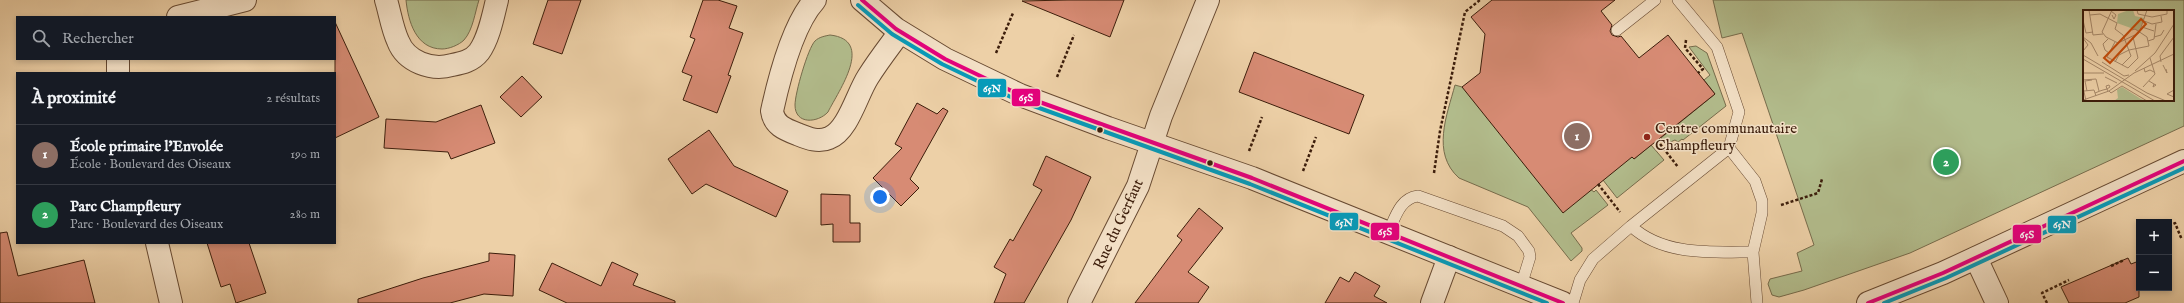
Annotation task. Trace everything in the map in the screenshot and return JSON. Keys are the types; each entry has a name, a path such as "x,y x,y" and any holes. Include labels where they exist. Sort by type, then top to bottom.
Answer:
{"street":[{"path":"182,16 245,0"},
{"path":"386,0 398,42 407,54 420,63 442,67 468,60 478,53 487,32 497,0"},
{"path":"815,0 803,17 794,39 772,111 773,117 780,127 810,139 824,140 830,138 842,128 864,84 900,32"},
{"path":"862,0 900,32 945,60 1047,106 1252,178 1563,303"},
{"name":"Rue du Gerfaut","path":"1079,303 1131,203 1151,143 1208,0"},
{"path":"118,60 118,72"},
{"path":"1868,303 1920,284 2184,161"},
{"path":"157,244 171,303"},
{"path":"1432,303 1450,257"},
{"path":"1976,258 1997,303"}],"lane":[{"path":"1616,30 1655,0"},
{"path":"1573,303 1580,280 1593,259 1631,226 1729,148 1739,112 1720,54 1717,47 1678,0"},
{"path":"1729,148 1755,181 1762,200 1762,213 1753,252 1757,303"},
{"path":"1388,233 1402,204 1407,200 1418,196 1503,226 1518,236 1529,251 1530,261 1521,286"},
{"path":"1631,226 1648,239 1684,250 1706,252 1753,252"}],"path":[{"path":"1434,173 1440,131 1466,12 1480,0"},
{"path":"996,52 1013,13"},
{"path":"1057,77 1074,35"},
{"path":"1686,48 1703,69 1698,73"},
{"path":"1249,151 1262,117"},
{"path":"1303,171 1316,137"},
{"path":"1657,140 1669,155"},
{"path":"1798,199 1818,193 1822,179"},
{"path":"1598,184 1612,202"},
{"path":"2172,224 2175,223 2182,240"},
{"path":"2111,266 2124,260"},
{"path":"2047,303 2042,293 2069,280"}],"green space":[{"path":"406,0 479,0 472,26 464,40 459,44 442,49 433,48 420,39 411,25"},
{"path":"1713,0 2184,0 2184,126 1910,253 1804,290 1779,297 1772,295 1768,284 1770,279 1802,271 1797,253 1814,245 1742,33 1722,38"},
{"path":"830,35 843,39 850,46 852,56 850,67 828,112 824,116 813,120 803,119 796,111 795,105 802,71 815,41"},
{"path":"1696,46 1707,53 1726,106 1683,140 1682,139 1678,142 1675,140 1668,143 1666,140 1664,142 1661,138 1715,94 1704,80 1710,75 1689,47"},
{"path":"1455,85 1462,87 1594,192 1596,190 1608,205 1571,233 1582,248 1582,251 1571,261 1528,207 1459,178 1450,168 1445,157 1443,145 1445,121"},
{"path":"1623,145 1634,159 1651,145 1664,160 1617,198 1603,180"}],"building":[{"path":"548,0 581,0 562,54 533,44"},
{"path":"703,0 718,0 737,6 729,28 743,33 728,75 731,76 717,113 683,100 692,76 682,72 695,39 690,37"},
{"path":"1124,0 1110,37 1022,1"},
{"path":"1492,0 1615,0 1601,11 1612,25 1610,31 1612,35 1618,37 1621,36 1639,58 1668,35 1715,94 1634,159 1632,157 1563,213 1462,87 1480,73 1485,34 1471,17"},
{"path":"336,24 379,117 336,138 336,72"},
{"path":"1254,52 1364,95 1349,134 1239,92"},
{"path":"522,76 542,97 521,117 500,97"},
{"path":"917,103 937,114 943,108 948,111 910,179 919,188 901,206 873,178 902,148 895,144"},
{"path":"481,105 495,143 451,159 448,152 384,148 386,119 436,122"},
{"path":"709,130 734,166 788,191 776,217 706,184 692,194 668,159"},
{"path":"1046,156 1091,177 1071,220 1024,303 994,303 1006,274 994,267 1010,239 1013,241 1042,190 1033,185"},
{"path":"821,194 850,195 850,223 860,223 860,242 833,242 833,224 821,225"},
{"path":"1199,208 1223,228 1188,272 1209,287 1198,303 1135,303 1182,240 1177,236"},
{"path":"7,232 18,276 84,260 95,303 0,303 0,233"},
{"path":"207,244 249,244 266,293 236,303 230,284 221,287"},
{"path":"489,253 515,255 513,296 484,294 450,303 358,303 358,299 423,278 489,261"},
{"path":"2128,258 2131,264 2136,262 2136,291 2139,291 2139,297 2125,303 2069,303 2061,287"},
{"path":"612,262 638,274 633,285 675,301 675,303 567,303 539,290 552,263 601,286"},
{"path":"1355,272 1380,286 1374,296 1387,303 1325,303 1340,277 1349,282"}],"transit line":[{"name":"65S","path":"862,0 896,29 945,59 1020,95 1252,178 1563,303"},
{"name":"65N","path":"858,5 892,34 942,64 1017,100 1250,184 1547,303"},
{"name":"65S","path":"1868,303 1943,273 2184,161"},
{"name":"65N","path":"1884,303 1946,278 2184,168"}],"place":[{"name":"École primaire l'Envolée","path":"1577,136"},
{"name":"Centre communautaire Champfleury","path":"1647,137"},
{"name":"Parc Champfleury","path":"1946,162"}]}
